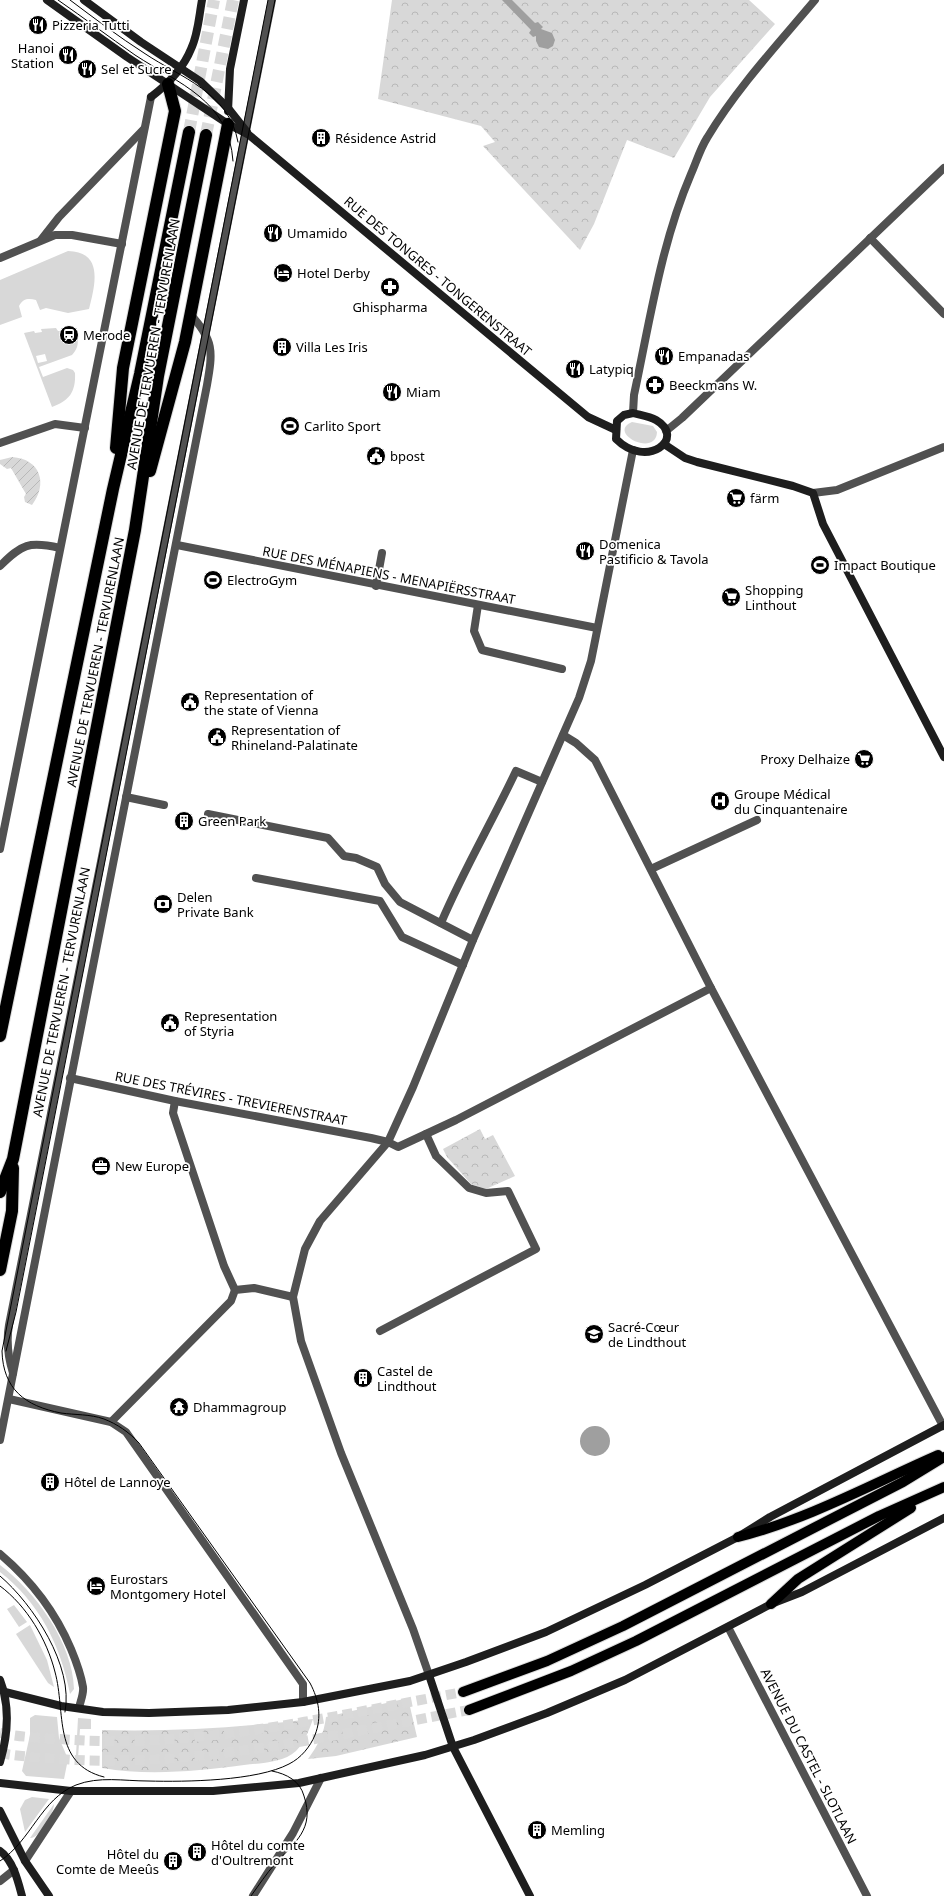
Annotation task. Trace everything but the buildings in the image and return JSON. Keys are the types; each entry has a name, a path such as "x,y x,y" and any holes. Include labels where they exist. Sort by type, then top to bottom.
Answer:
{"highway":[{"path":"113,489 123,368 175,111 168,84"},
{"path":"135,530 185,342 228,124"},
{"name":"AVENUE DE TERVUEREN - TERVURENLAAN","path":"0,1036 113,489 140,374 189,132"},
{"name":"AVENUE DE TERVUEREN - TERVURENLAAN","path":"0,1192 13,1159 135,530 158,376 206,135"},
{"path":"0,1270 12,1211 13,1159"}],"main road":[{"name":"RUE DES TONGRES - TONGERENSTRAAT","path":"47,0 127,57 228,124 247,133"},
{"name":"RUE DES TONGRES - TONGERENSTRAAT","path":"84,0 200,81 228,108 247,133 588,417 616,430"},
{"path":"151,97 168,84 181,68 192,49 202,0"},
{"path":"228,124 230,69 244,0"},
{"path":"633,414 657,420 666,431 667,438 664,444 656,451 645,452 633,450 624,447 616,439 617,421 624,415 633,414"},
{"path":"664,444 685,458 697,462 793,486 812,493 823,524 944,757"},
{"path":"5,1692 103,1712 156,1713 228,1710 303,1702 410,1681 546,1632 645,1585 738,1537 770,1517 943,1426"},
{"path":"738,1537 759,1532 825,1506 944,1452"},
{"path":"463,1692 548,1661 623,1626 821,1526 903,1482 944,1457"},
{"path":"469,1710 571,1672 636,1641 879,1516 944,1487"},
{"path":"771,1604 798,1579 934,1492"},
{"path":"0,1783 71,1791 213,1791 283,1785 321,1778 453,1747 547,1713 625,1680 771,1604 802,1592 944,1518"},
{"path":"429,1675 453,1747 530,1896"},
{"path":"0,1680 5,1692 7,1712 6,1737 0,1762"},
{"path":"0,1811 25,1861 49,1896"},
{"path":"0,1851 6,1857 14,1870 22,1896"}],"street":[{"name":"AVENUE DE TERVUEREN - TERVURENLAAN","path":"13,1373 9,1359 7,1341 9,1325 247,133 272,0"},
{"path":"633,414 634,395 667,240 681,196 696,161 706,139 731,103 758,68 816,0"},
{"path":"0,849 151,97"},
{"path":"41,240 59,217 144,128"},
{"path":"666,431 682,418 944,168"},
{"path":"0,258 55,235 72,235 122,244"},
{"path":"870,238 944,314"},
{"name":"AVENUE DE TERVUEREN - TERVURENLAAN","path":"0,1440 70,1078 177,545 211,362 206,333 190,314"},
{"path":"0,443 55,424 85,428"},
{"path":"812,493 837,490 944,447"},
{"path":"429,1675 413,1629 341,1452 301,1341 294,1297 305,1249 320,1221 388,1142 413,1087 473,940 579,698 586,676 597,628 633,450"},
{"path":"0,566 18,549 29,544 60,548"},
{"name":"RUE DES MÉNAPIENS - MENAPIËRSSTRAAT","path":"177,545 376,586 597,628"},
{"path":"376,586 382,553"},
{"path":"478,606 474,631 482,650 562,669"},
{"path":"563,735 576,743 595,760 711,988 943,1426"},
{"path":"441,923 454,892 493,820 516,771 542,782"},
{"path":"126,797 164,804"},
{"path":"208,814 328,838 344,856 356,858 377,867 385,884 400,902 473,940"},
{"path":"651,869 757,820"},
{"path":"256,878 380,901 402,936 463,965"},
{"path":"380,1331 536,1249 508,1191 486,1193 469,1188 436,1156 426,1134 711,988"},
{"name":"RUE DES TRÉVIRES - TREVIERENSTRAAT","path":"70,1078 388,1142 398,1147 426,1134"},
{"path":"111,1422 231,1302 235,1290 224,1266 173,1113 176,1100"},
{"path":"235,1290 254,1288 294,1297"},
{"path":"9,1399 111,1422 126,1432 303,1684 303,1702"},
{"path":"0,1554 20,1572 41,1596 54,1614 65,1634 76,1661 84,1689 79,1708"},
{"name":"AVENUE DU CASTEL - SLOTLAAN","path":"728,1627 867,1896"},
{"path":"253,1896 293,1833 321,1778"},
{"path":"25,1861 71,1791"},
{"path":"0,1881 14,1870"}],"green space":[{"path":"392,0 749,0 775,24 710,97 674,158 627,140 594,224 580,250 483,146 495,142 481,126 378,99"},
{"path":"68,251 79,253 87,257 92,263 94,280 89,309 68,313 46,308 40,310 36,300 26,299 22,301 19,306 22,317 0,325 0,280"},
{"path":"56,328 58,331 65,331 65,328 73,332 78,339 77,347 72,355 39,367 43,377 67,368 73,370 75,373 73,391 67,399 52,407 24,333 34,331 35,333 42,332 41,329","holes":["45,354 47,361 38,363 36,356"]},
{"path":"632,422 653,426 657,432 655,439 649,443 642,443 634,441 628,437 625,432 626,427"},
{"path":"12,457 30,462 39,474 40,489 32,505 25,502 24,497 26,494 11,468 7,469 0,464 0,460"},
{"path":"480,1129 485,1139 493,1135 515,1176 486,1189 471,1184 447,1157 443,1149"},
{"path":"0,1565 26,1589 39,1604 59,1636 67,1654 72,1672 74,1689 70,1694 61,1659 46,1626 26,1597 0,1572"},
{"path":"14,1605 27,1622 19,1627 7,1609"},
{"path":"30,1625 47,1660 54,1687 48,1683 16,1634"},
{"path":"408,1698 417,1737 336,1756 308,1759 320,1739 324,1729 326,1717"},
{"path":"35,1715 57,1717 59,1738 68,1759 64,1779 26,1776 22,1771 30,1735 30,1718"},
{"path":"78,1718 91,1719 91,1729 80,1729 78,1758 76,1755"},
{"path":"313,1719 302,1744 291,1755 278,1760 264,1763 173,1772 137,1772 102,1768 102,1730 208,1728"},
{"path":"32,1797 49,1799 25,1832 20,1809 25,1800"},
{"path":"54,1804 52,1813 42,1830 34,1837 30,1838"}],"shaded area":[{"path":"502,0 512,0 535,23 538,22 543,27 541,29 552,33 555,40 553,46 548,49 539,47 536,41 536,36 533,37 529,33 531,30"},
{"path":"595,1426 601,1427 609,1435 609,1447 601,1455 595,1456 589,1455 581,1447 580,1441 581,1435 589,1427"}],"tunnel":[{"path":"189,132 214,0"},
{"path":"206,135 233,0"},
{"path":"0,1733 38,1738 111,1741 161,1740 263,1729 463,1692"},
{"path":"0,1753 60,1759 112,1761 163,1759 215,1754 317,1739 469,1710"}],"tram line":[{"path":"58,0 135,55 199,96 212,108 222,123 229,140 233,161"},
{"path":"70,0 125,40 158,62 202,88 214,98 225,111 233,125 238,142"},
{"path":"0,1861 11,1853 20,1843 54,1800 64,1791 76,1785 85,1782 103,1780 201,1781 240,1777 275,1770 293,1762 308,1748 315,1735 318,1722 319,1715 316,1696 310,1683 139,1443 131,1435 114,1423 99,1417 61,1413 48,1410 37,1406 18,1394 7,1376 3,1364 2,1351 268,0"},
{"path":"6,1351 16,1312 275,0"},
{"path":"0,1576 13,1588 25,1603 48,1637 57,1656 63,1675 66,1694 65,1712"},
{"path":"0,1586 19,1603 35,1624 47,1648 55,1672 64,1735 69,1749 76,1761 87,1770 104,1777"},
{"path":"251,1896 272,1868 296,1842 305,1826 307,1817 307,1807 304,1796 296,1782 288,1776 272,1771"}],"place":[{"name":"Pizzeria Tutti","path":"38,25"},
{"name":"Hanoi Station","path":"68,55"},
{"name":"Sel et Sucre","path":"87,69"},
{"name":"Résidence Astrid","path":"321,138"},
{"name":"Umamido","path":"273,233"},
{"name":"Hotel Derby","path":"283,273"},
{"name":"Ghispharma","path":"390,287"},
{"name":"Merode","path":"69,335"},
{"name":"Villa Les Iris","path":"282,347"},
{"name":"Empanadas","path":"664,356"},
{"name":"Latypiq","path":"575,369"},
{"name":"Beeckmans W.","path":"655,385"},
{"name":"Miam","path":"392,392"},
{"name":"Carlito Sport","path":"290,426"},
{"name":"bpost","path":"376,456"},
{"name":"färm","path":"736,498"},
{"name":"Domenica Pastificio & Tavola","path":"585,551"},
{"name":"Impact Boutique","path":"820,565"},
{"name":"ElectroGym","path":"213,580"},
{"name":"Shopping Linthout","path":"731,597"},
{"name":"Representation of the state of Vienna","path":"190,702"},
{"name":"Representation of Rhineland-Palatinate","path":"217,737"},
{"name":"Proxy Delhaize","path":"864,759"},
{"name":"Groupe Médical du Cinquantenaire","path":"720,801"},
{"name":"Green Park","path":"184,821"},
{"name":"Delen Private Bank","path":"163,904"},
{"name":"Representation of Styria","path":"170,1023"},
{"name":"New Europe","path":"101,1166"},
{"name":"Sacré-Cœur de Lindthout","path":"594,1334"},
{"name":"Castel de Lindthout","path":"363,1378"},
{"name":"Dhammagroup","path":"179,1407"},
{"name":"Hôtel de Lannoye","path":"50,1482"},
{"name":"Eurostars Montgomery Hotel","path":"96,1586"},
{"name":"Memling","path":"537,1830"},
{"name":"Hôtel du comte d'Oultremont","path":"197,1852"},
{"name":"Hôtel du Comte de Meeûs","path":"173,1861"}]}
